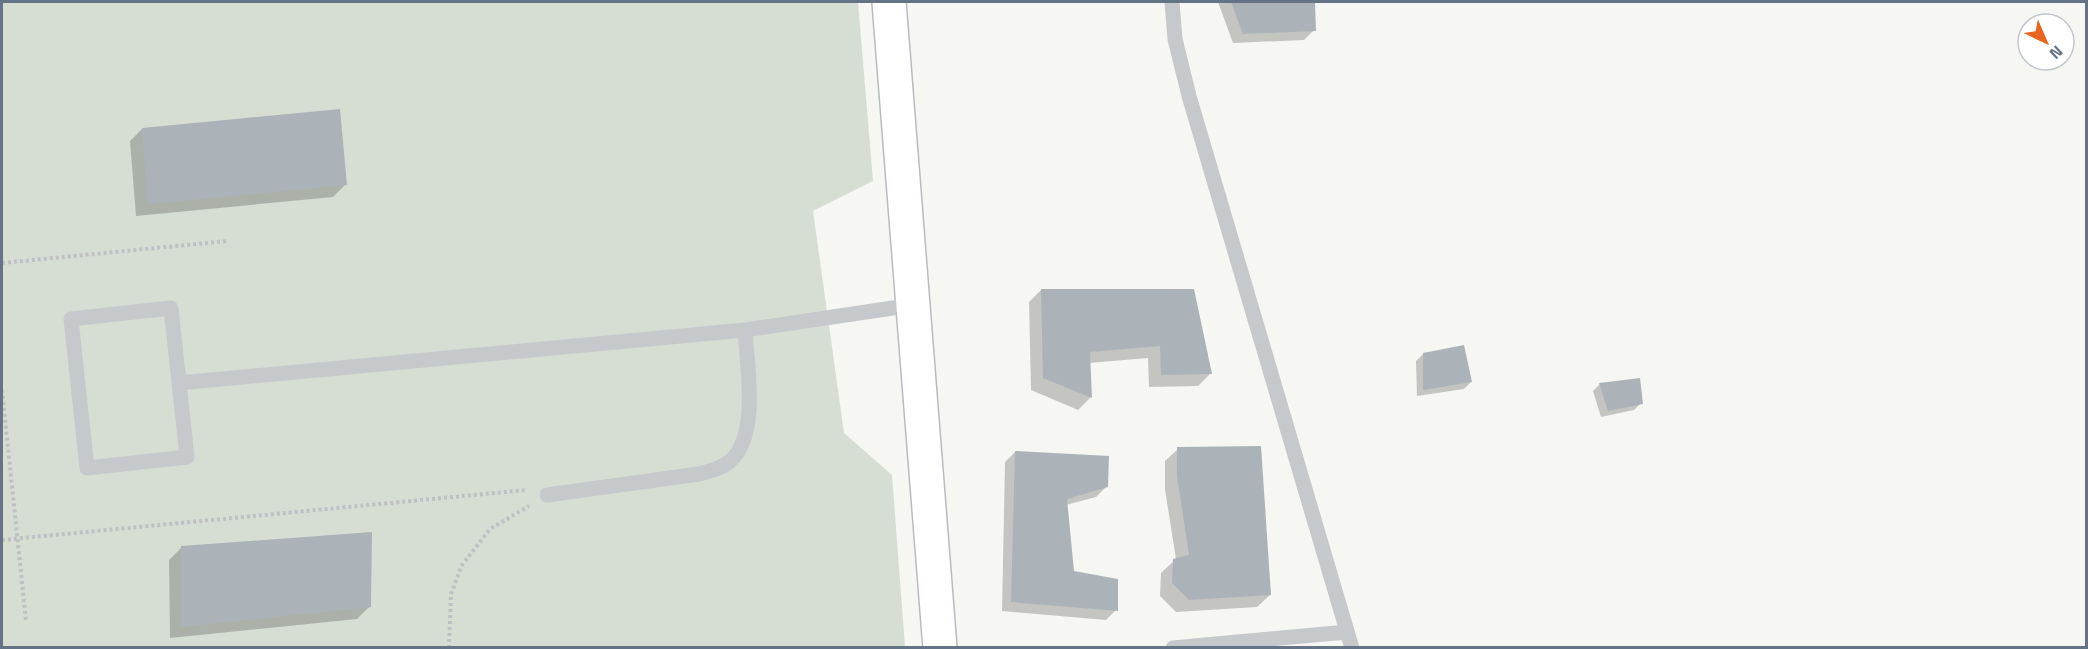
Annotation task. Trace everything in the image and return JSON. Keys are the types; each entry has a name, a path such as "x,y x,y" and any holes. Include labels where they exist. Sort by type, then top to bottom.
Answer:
{"main road":[{"path":"889,2 940,648"}],"lane":[{"path":"1172,2 1175,39 1189,96 1352,648"},
{"path":"179,383 745,330 913,305"},
{"path":"171,308 179,383 187,457 87,468 71,319 171,308"},
{"path":"547,495 699,474 715,470 728,463 741,449 748,429 745,330"},
{"path":"1173,648 1347,632"}],"path":[{"path":"2,262 228,241"},
{"path":"2,390 26,621"},
{"path":"2,540 527,490 547,495"},
{"path":"449,648 451,594 462,565 490,529 547,495"}],"shaded area":[{"path":"2,2 858,2 873,181 813,211 844,433 892,475 905,647 2,647"}],"building":[{"path":"1231,2 1315,2 1316,31 1243,34"},
{"path":"340,109 347,185 148,204 142,128"},
{"path":"1041,289 1194,289 1212,374 1161,375 1160,346 1090,352 1092,398 1043,378"},
{"path":"1464,345 1472,382 1423,390 1423,353"},
{"path":"1640,378 1643,404 1608,411 1599,383"},
{"path":"1261,446 1271,595 1189,600 1172,583 1173,559 1189,555 1177,476 1177,447"},
{"path":"1015,451 1109,456 1108,487 1067,499 1074,571 1118,579 1118,611 1011,602"},
{"path":"372,532 371,607 181,627 181,546"}]}
